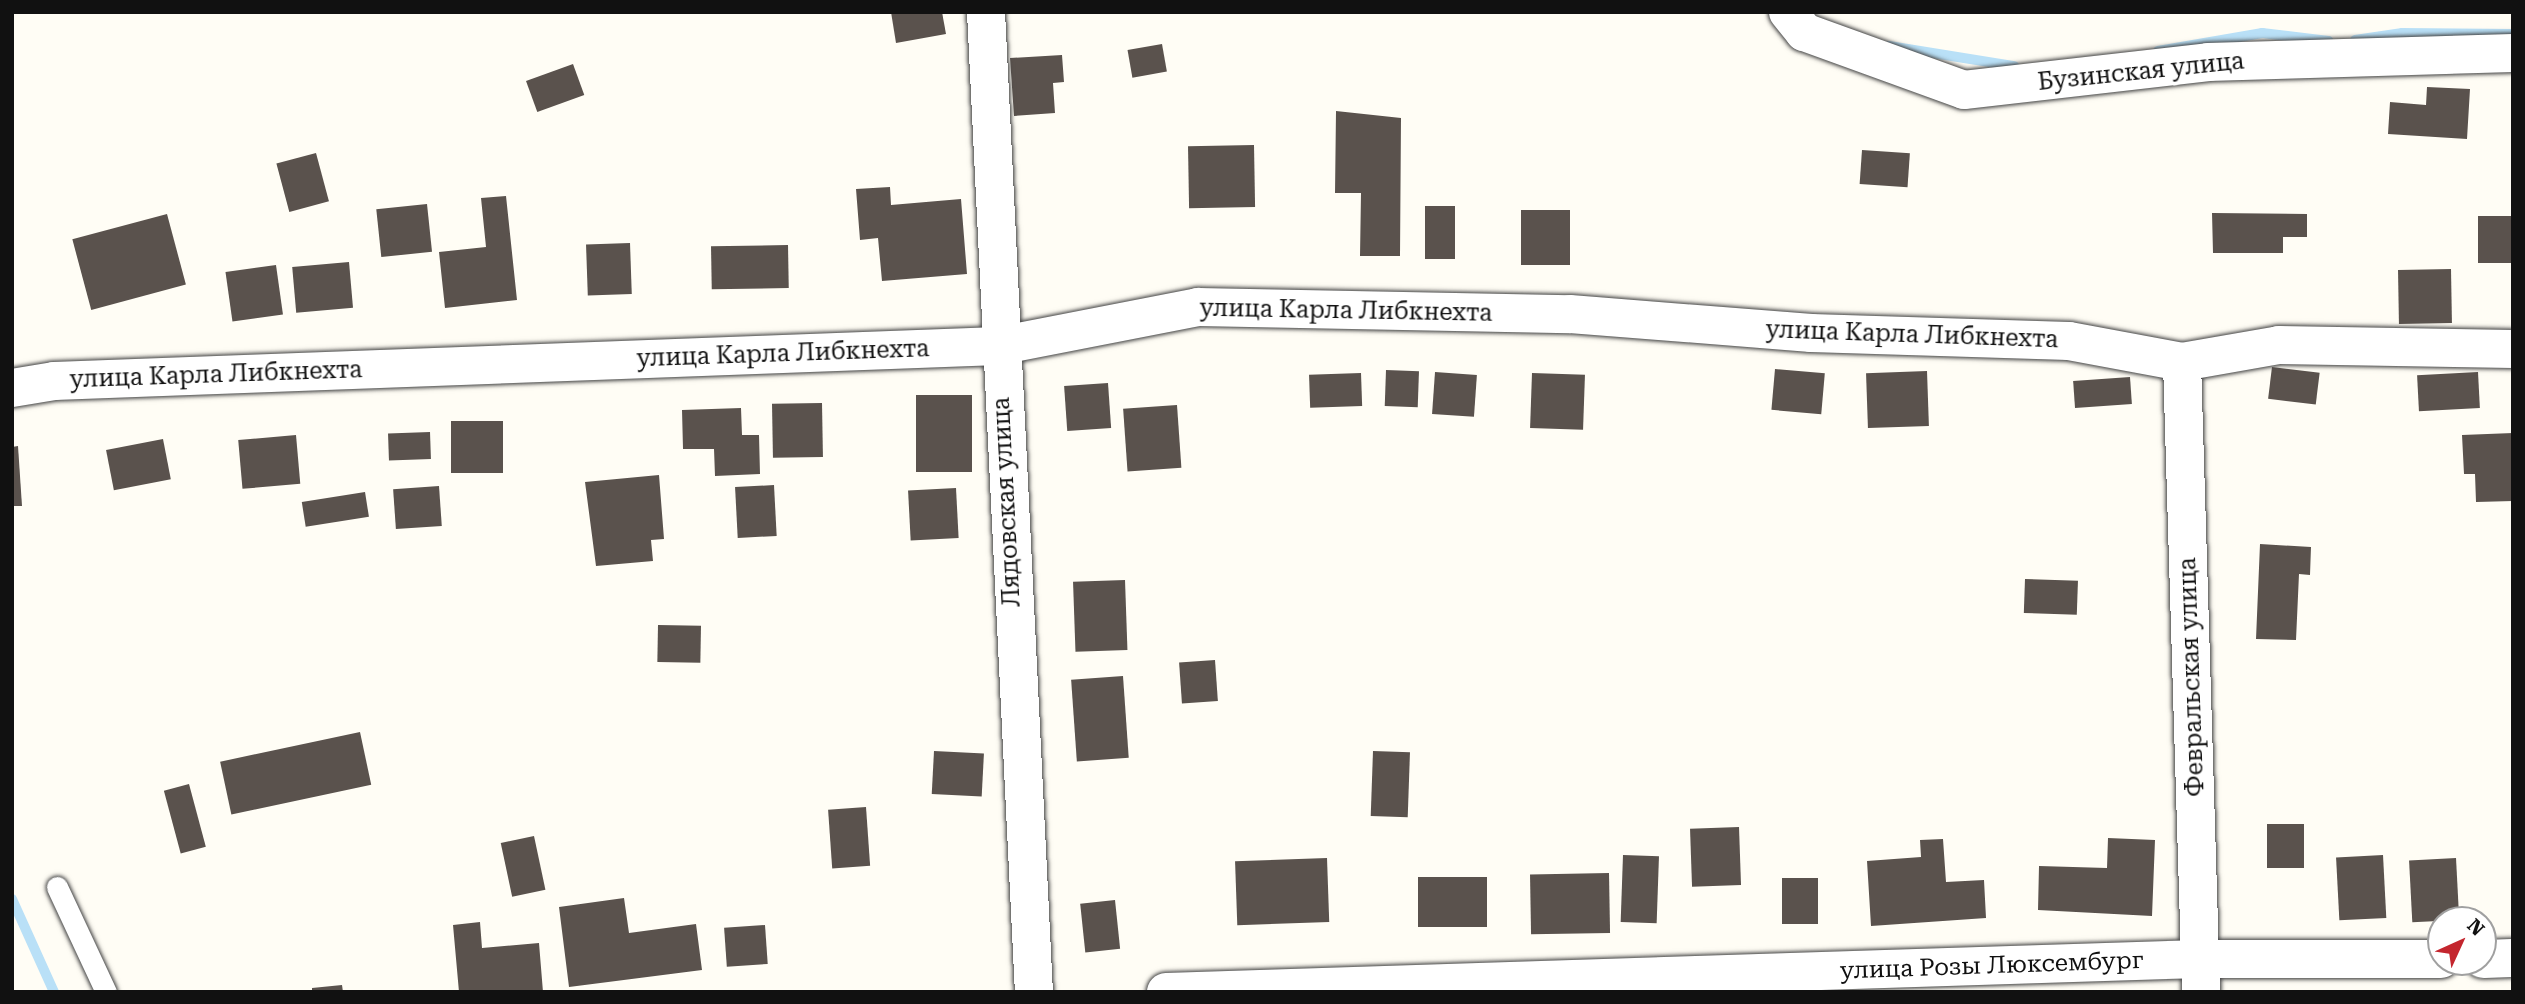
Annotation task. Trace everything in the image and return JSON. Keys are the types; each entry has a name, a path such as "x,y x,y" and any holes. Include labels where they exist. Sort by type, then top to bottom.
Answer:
{"street":[{"name":"Лядовская улица","path":"986,12 998,346 1034,992"},
{"name":"Бузинская улица","path":"1796,22 1964,90 2208,62 2513,53"},
{"name":"улица Карла Либкнехта","path":"12,388 54,381 998,346 1212,308 1570,314 1811,333 2068,341 2182,362 2280,345 2513,349"},
{"name":"Февральская улица","path":"2182,362 2201,976"},
{"name":"улица Розы Люксембург","path":"1166,992 2201,976 2427,960"}],"lane":[{"path":"57,887 106,992"}],"building":[{"path":"891,12 942,12 946,34 896,43"},
{"path":"1162,44 1167,72 1132,78 1128,50"},
{"path":"1062,55 1064,82 1053,83 1055,113 1014,116 1010,58"},
{"path":"573,64 584,95 537,112 526,81"},
{"path":"2427,87 2470,89 2467,139 2388,134 2390,102 2426,105"},
{"path":"1336,111 1401,118 1400,256 1360,256 1361,193 1335,193"},
{"path":"1254,145 1255,207 1189,208 1188,146"},
{"path":"1862,150 1910,153 1908,187 1860,184"},
{"path":"316,153 329,201 289,212 276,164"},
{"path":"890,187 891,205 961,199 967,274 882,281 878,238 860,240 856,189"},
{"path":"506,196 517,300 445,308 439,252 486,247 481,198"},
{"path":"427,204 432,252 381,257 376,209"},
{"path":"1425,206 1455,206 1455,259 1425,259"},
{"path":"1521,210 1570,210 1570,265 1521,265"},
{"path":"2212,213 2307,214 2307,237 2283,237 2283,253 2213,253"},
{"path":"167,214 186,285 91,310 72,239"},
{"path":"2478,216 2513,216 2513,263 2478,263"},
{"path":"630,243 632,294 588,296 586,245"},
{"path":"788,245 789,288 712,289 711,246"},
{"path":"349,262 353,308 296,313 292,267"},
{"path":"276,265 283,315 232,322 225,272"},
{"path":"2451,269 2452,323 2399,324 2398,270"},
{"path":"2272,367 2320,373 2316,405 2268,399"},
{"path":"1775,369 1825,373 1821,414 1771,410"},
{"path":"1386,370 1419,371 1418,407 1385,406"},
{"path":"1927,371 1929,426 1868,428 1866,373"},
{"path":"1435,372 1477,375 1474,417 1432,414"},
{"path":"2478,372 2480,408 2419,411 2417,375"},
{"path":"1361,373 1362,406 1310,408 1309,375"},
{"path":"1532,373 1585,375 1583,430 1530,428"},
{"path":"2130,377 2132,404 2075,408 2073,381"},
{"path":"1108,383 1111,428 1067,431 1064,386"},
{"path":"916,395 972,395 972,472 916,472"},
{"path":"822,403 823,457 773,458 772,404"},
{"path":"1177,405 1181,468 1128,472 1123,409"},
{"path":"741,408 742,435 759,435 760,474 715,476 714,449 683,449 682,410"},
{"path":"451,421 503,421 503,473 451,473"},
{"path":"430,432 431,459 389,460 388,433"},
{"path":"2513,433 2513,501 2476,502 2475,474 2464,474 2462,435"},
{"path":"296,435 300,484 242,489 238,440"},
{"path":"163,439 171,479 114,490 106,450"},
{"path":"18,446 22,506 12,506 12,447"},
{"path":"659,475 664,539 651,540 653,561 596,566 585,482"},
{"path":"774,485 777,536 738,538 735,487"},
{"path":"439,486 442,526 396,529 393,489"},
{"path":"956,488 959,538 911,540 908,491"},
{"path":"365,492 369,517 306,527 302,502"},
{"path":"2260,544 2311,547 2310,575 2299,574 2296,640 2256,639"},
{"path":"2025,579 2078,581 2077,615 2024,613"},
{"path":"1125,580 1127,650 1075,652 1073,582"},
{"path":"658,625 701,626 700,663 657,662"},
{"path":"1215,660 1218,701 1182,703 1179,663"},
{"path":"1123,676 1129,758 1077,761 1071,680"},
{"path":"360,732 371,785 231,815 220,762"},
{"path":"934,751 984,754 982,797 932,794"},
{"path":"1373,751 1410,752 1408,817 1371,816"},
{"path":"189,784 206,847 181,854 164,791"},
{"path":"866,807 870,866 832,869 828,810"},
{"path":"2267,824 2304,824 2304,868 2267,868"},
{"path":"1739,827 1741,885 1692,887 1690,829"},
{"path":"534,836 545,890 512,897 501,843"},
{"path":"2108,838 2155,840 2152,916 2038,910 2039,866 2107,868"},
{"path":"1943,839 1946,882 1984,880 1986,918 1871,926 1867,861 1921,857 1920,840"},
{"path":"1623,855 1659,856 1657,923 1621,922"},
{"path":"2383,855 2386,918 2339,920 2336,857"},
{"path":"1327,858 1329,922 1237,925 1235,861"},
{"path":"2456,858 2459,906 2427,906 2427,922 2412,922 2409,860"},
{"path":"1609,873 1610,933 1531,934 1530,874"},
{"path":"1418,877 1487,877 1487,927 1418,927"},
{"path":"1782,878 1818,878 1818,924 1782,924"},
{"path":"624,898 629,933 696,924 702,970 569,987 559,907"},
{"path":"1115,900 1120,949 1085,952 1080,904"},
{"path":"480,922 482,948 539,943 543,992 459,992 453,925"},
{"path":"765,925 768,964 727,967 724,928"},
{"path":"342,985 343,992 312,992 312,988"}],"waterway":[{"path":"2158,51 2262,33 2329,41"},
{"path":"2355,40 2402,33 2513,34"},
{"path":"1889,46 2014,66"},
{"path":"12,899 54,992"}]}
